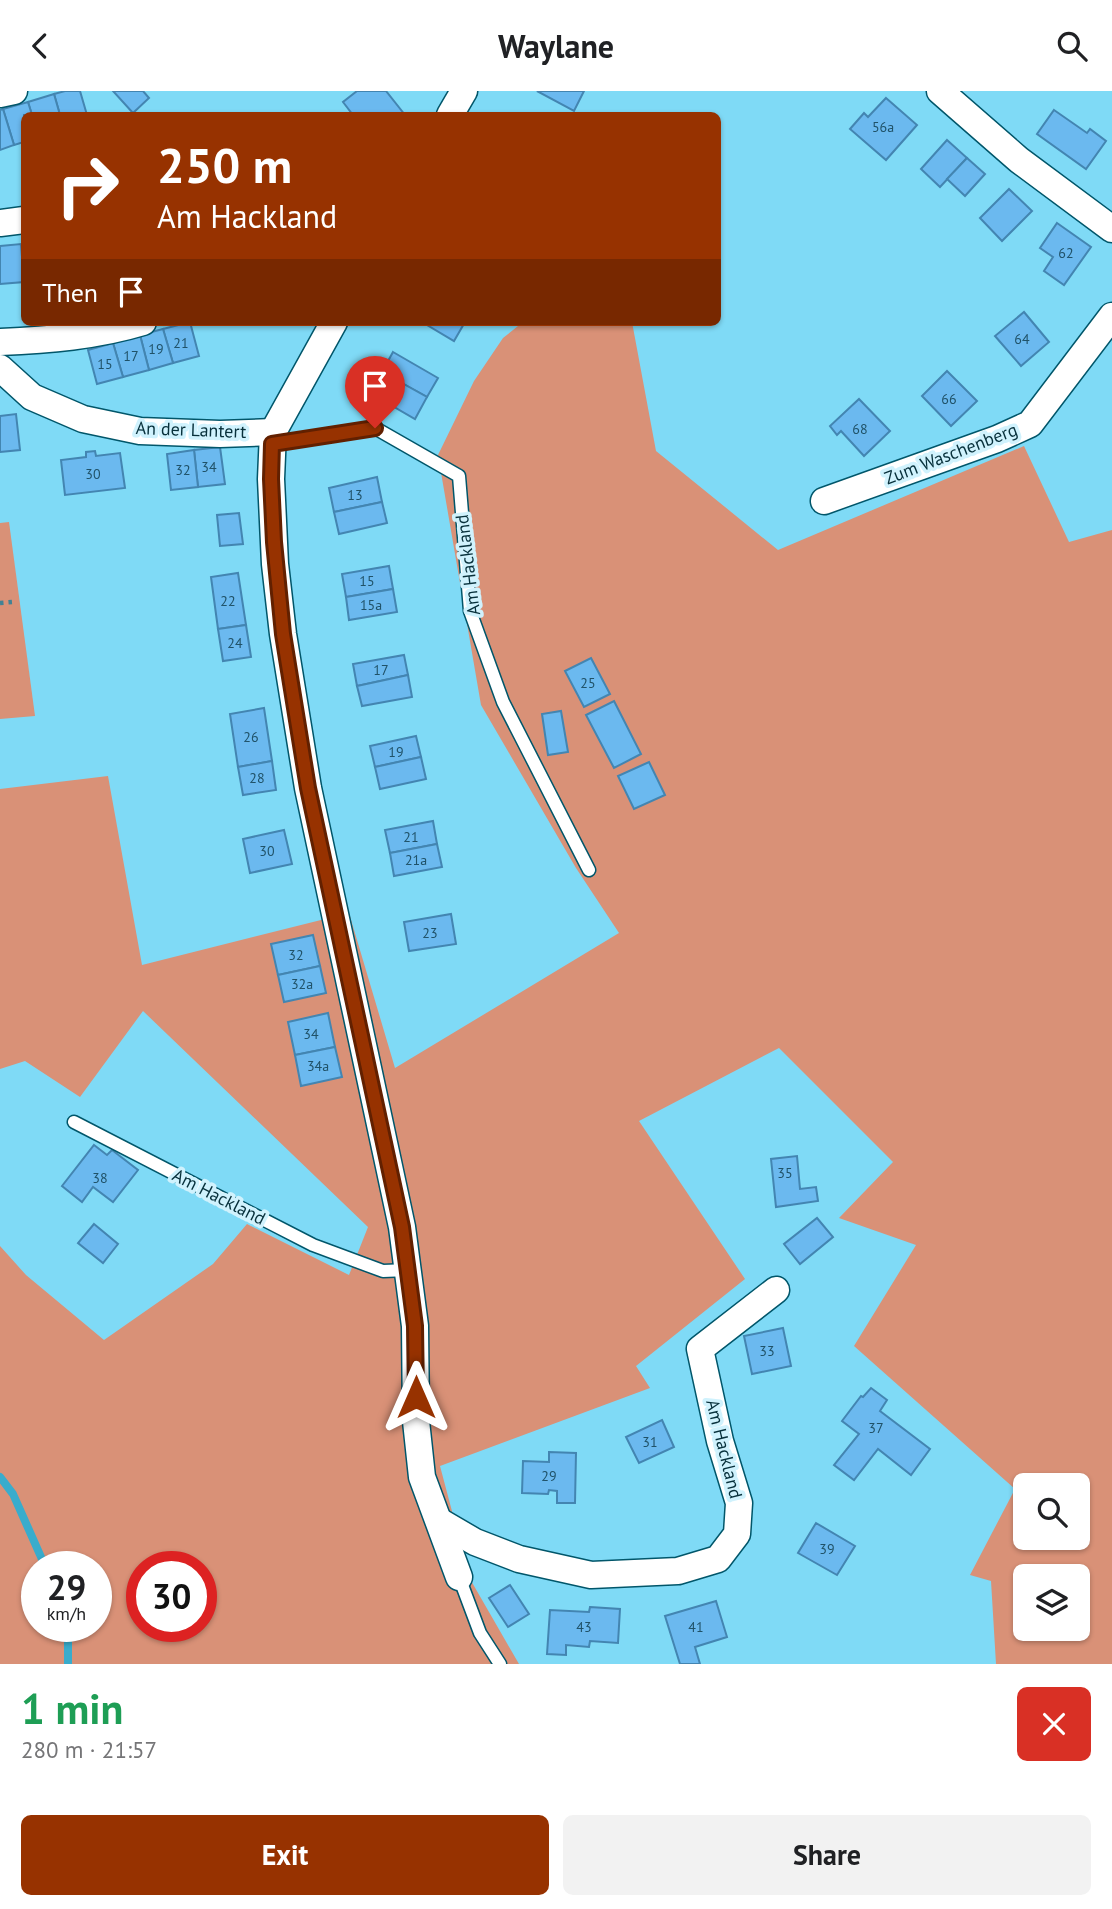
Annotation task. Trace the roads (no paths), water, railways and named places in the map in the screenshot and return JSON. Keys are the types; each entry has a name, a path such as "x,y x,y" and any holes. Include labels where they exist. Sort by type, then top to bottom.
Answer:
{"street":[{"path":"0,94 14,91"},
{"path":"452,112 464,91"},
{"path":"940,91 1018,160 1112,229"},
{"path":"0,223 21,220"},
{"name":"Zum Waschenberg","path":"824,501 997,439 1030,424 1112,316"},
{"path":"0,342 55,339 130,326"},
{"path":"332,326 273,438 271,479 275,563 283,634 308,788 409,1270 415,1326 416,1421 422,1477 459,1577"},
{"name":"An der Lantert","path":"0,368 32,397 83,419 140,431 220,433 273,438"},
{"name":"Am Hackland","path":"439,1521 475,1542 519,1559 591,1575 678,1571 718,1559 737,1534 739,1503 720,1441 700,1349 776,1290"}],"lane":[{"name":"Am Hackland","path":"273,438 375,428 459,476 470,611 502,702 589,870"},
{"name":"Am Hackland","path":"74,1122 313,1245 383,1271 409,1270"},
{"path":"459,1577 481,1633 500,1664"}],"waterway":[{"path":"0,1477 13,1494 38,1551"},
{"path":"68,1642 68,1664"}]}
